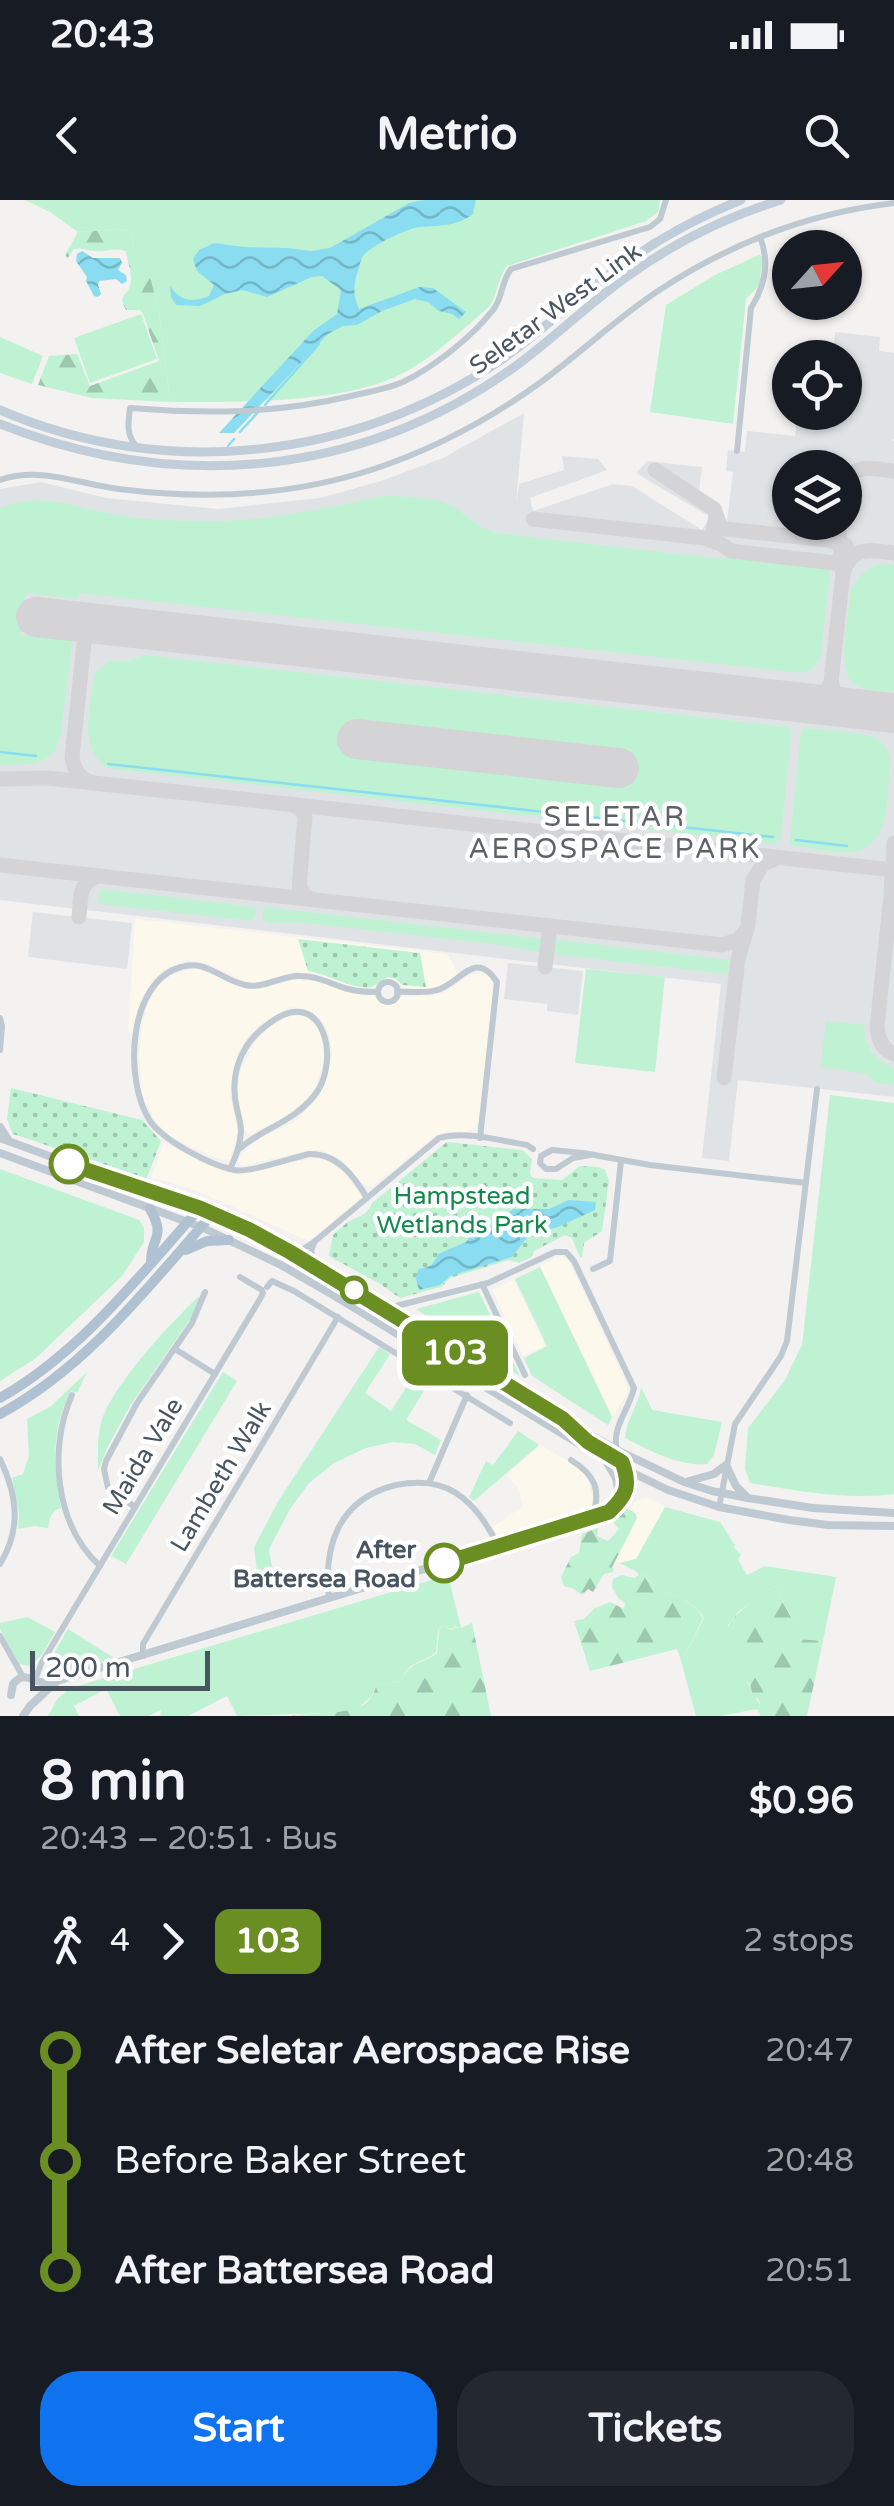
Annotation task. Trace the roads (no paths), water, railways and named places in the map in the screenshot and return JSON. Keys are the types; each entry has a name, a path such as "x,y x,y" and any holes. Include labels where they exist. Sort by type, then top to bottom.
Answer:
{"main road":[{"name":"Seletar West Link","path":"0,410 51,430 111,443 204,453 297,445 344,434 401,414 468,382 550,324 618,267 679,229 741,200"},
{"name":"Seletar West Link","path":"0,424 104,456 187,467 259,464 348,447 406,427 474,393 512,368 625,277 698,234 781,200"},
{"path":"550,324 584,302 590,306"},
{"path":"0,1398 46,1369 83,1336 200,1208"},
{"path":"150,1209 158,1238 151,1252 152,1261"},
{"path":"0,1414 68,1368 131,1307 212,1213"},
{"path":"177,1256 198,1243 229,1240"}],"street":[{"path":"111,443 123,438 128,426 149,410 227,413 278,409 355,396 403,382 439,360 492,311 511,269 650,227 660,219 666,200"},
{"path":"0,480 31,473 50,474 120,489 226,495 314,485 377,468 465,431 543,380 661,288 760,237 818,218 894,203"},
{"path":"738,452 751,308 764,285 766,256 760,237"},
{"path":"128,426 132,441 139,448"},
{"path":"367,1198 348,1172 329,1157 314,1153 245,1170 230,1169 166,1139 143,1107 136,1081 136,1039 139,1018 154,985 171,970 183,966 210,968 244,984 267,984 302,976 351,990 378,992"},
{"path":"398,992 440,990 472,968 482,968 494,976 497,988 480,1138"},
{"path":"378,992 388,982 398,992"},
{"path":"378,992 387,1001 398,992"},
{"path":"230,1169 239,1149 241,1130 234,1090 236,1070 247,1046 278,1017 289,1012 309,1014 322,1027 328,1046 318,1090 290,1119 239,1149"},
{"path":"0,1018 0,1050"},
{"path":"718,1507 736,1424 787,1341 817,1089"},
{"path":"0,1127 4,1140 200,1208 290,1252 563,1419 684,1482 722,1494 813,1508 894,1513"},
{"path":"241,1130 245,1137 252,1138"},
{"path":"290,1252 314,1242 434,1142 447,1136 527,1145 533,1149"},
{"path":"590,1155 573,1158 556,1168 540,1163 541,1156 552,1150 806,1183"},
{"path":"1,1154 201,1226 333,1294 604,1459 698,1502 828,1525 894,1526"},
{"path":"593,1269 610,1261 621,1161"},
{"path":"314,1242 311,1250 315,1267"},
{"path":"382,1307 482,1284 559,1251 568,1254 634,1388 617,1429 617,1450"},
{"name":"Maida Vale","path":"28,1679 42,1664 263,1293 240,1277"},
{"path":"267,1287 276,1281 510,1423"},
{"path":"482,1284 525,1374"},
{"path":"135,1507 108,1488 106,1461 130,1416 192,1323 205,1292"},
{"name":"Lambeth Walk","path":"142,1656 143,1644 338,1317"},
{"path":"175,1349 215,1374"},
{"path":"429,1483 467,1395"},
{"path":"72,1396 59,1439 60,1482 79,1542 100,1566"},
{"path":"23,1716 11,1687 28,1679 57,1681 609,1512 625,1494 625,1470 619,1459 588,1442 563,1419"},
{"path":"0,1459 9,1478 16,1515 10,1544 0,1564"},
{"path":"604,1459 616,1478 620,1499"},
{"path":"571,1460 587,1470 596,1488 598,1502 592,1518"},
{"path":"684,1482 710,1476 726,1465"},
{"path":"726,1465 736,1486 748,1498"},
{"path":"329,1598 326,1574 339,1526 367,1496 387,1488 412,1482 429,1483 457,1494 476,1510 499,1547"},
{"path":"0,1636 12,1662 41,1690 40,1698"},
{"path":"0,1702 40,1698 57,1681"}],"water":[{"path":"476,200 473,214 460,221 407,231 367,252 355,281 357,304 359,309 419,287 433,288 466,312 459,319 415,299 357,325 343,326 328,334 234,433 219,433 313,331 337,314 341,290 322,276 267,297 242,290 200,306 176,305 170,286 182,298 197,300 209,296 214,285 197,271 193,259 199,250 214,243 311,251 330,248 409,203"},
{"path":"82,251 93,258 120,258 118,270 126,275 127,281 99,281 101,294 94,296 76,261"},
{"path":"569,1200 596,1202 595,1210 529,1235 512,1257 419,1290 418,1269 431,1265 438,1254 486,1230 513,1209 549,1209"}],"waterway":[{"path":"265,405 319,344"},
{"path":"240,432 259,411"},
{"path":"228,446 234,439"},
{"path":"0,752 36,756"},
{"path":"108,764 773,837"},
{"path":"796,840 847,846"}],"place":[{"name":"After Battersea Road","path":"444,1563"}],"district":[{"name":"SELETAR AEROSPACE PARK","path":"615,832"}],"park label":[{"name":"Hampstead Wetlands Park","path":"462,1210"}]}
